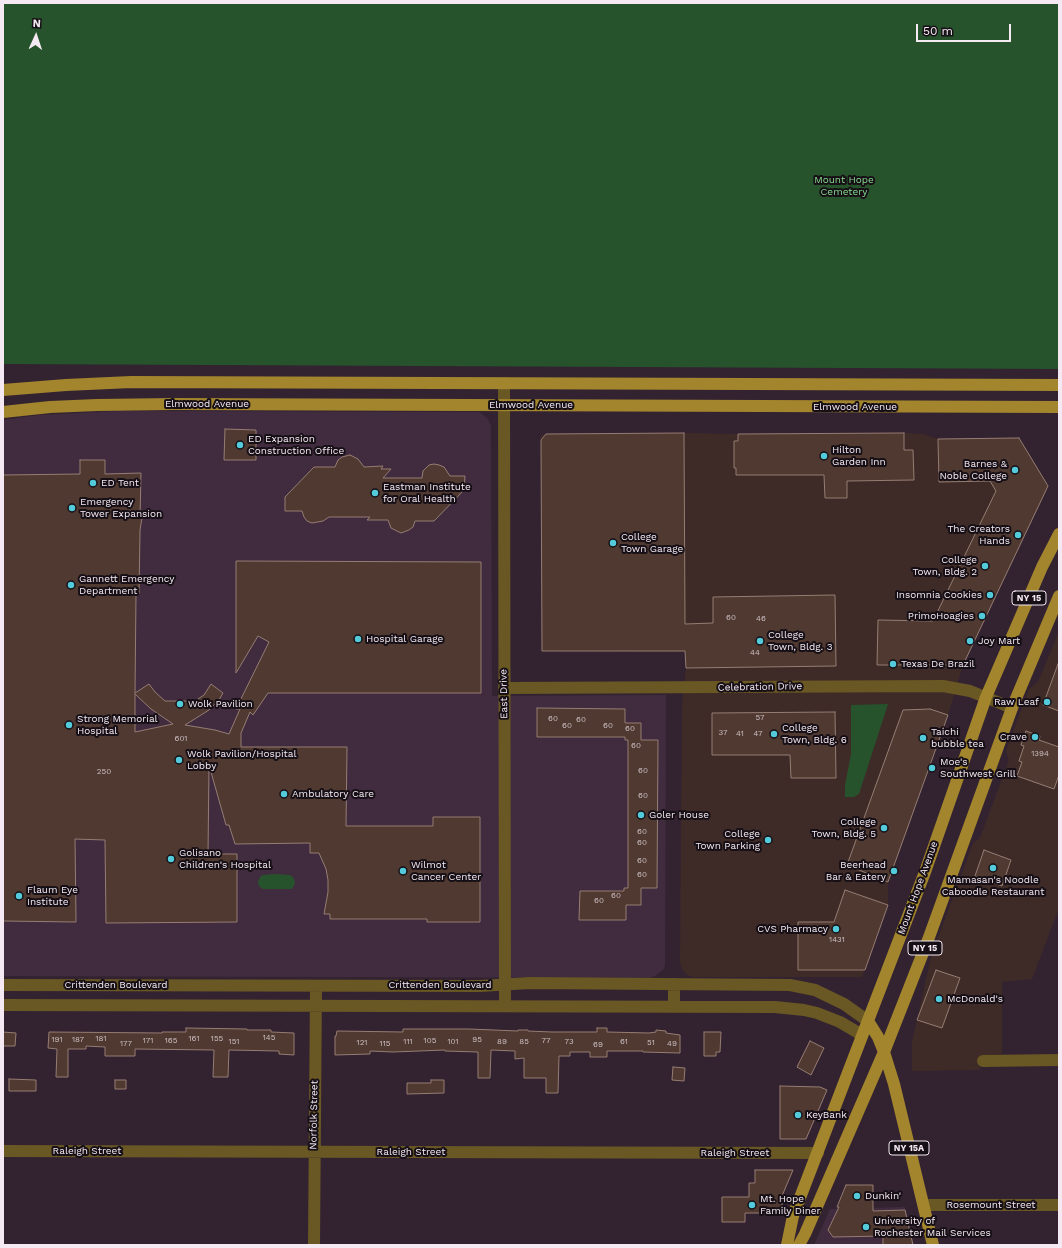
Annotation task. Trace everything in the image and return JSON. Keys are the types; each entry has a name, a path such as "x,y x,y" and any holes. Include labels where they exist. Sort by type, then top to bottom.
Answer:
{"main road":[{"path":"3,390 131,382 1059,385"},
{"name":"Elmwood Avenue","path":"3,412 50,407 173,404 1059,407"},
{"name":"Mount Hope Avenue","path":"787,1245 793,1216 925,872 986,697 1042,567 1059,534"},
{"name":"NY 15","path":"799,1245 884,1052 928,940 1012,708 1059,596"},
{"name":"NY 15A","path":"868,1021 878,1037 894,1084 933,1245"},
{"path":"862,1035 884,1052"}],"street":[{"name":"East Drive","path":"504,383 505,1006"},
{"name":"Celebration Drive","path":"504,688 943,686 970,691 1012,708"},
{"name":"Crittenden Boulevard","path":"3,985 480,986 530,983 790,985 802,986 833,998 868,1021"},
{"path":"674,984 674,1007"},
{"name":"Norfolk Street","path":"314,1245 316,986"},
{"name":"Crittenden Boulevard","path":"3,1005 775,1007 804,1010 828,1016 862,1035"},
{"path":"983,1061 1059,1060"},
{"name":"Raleigh Street","path":"3,1151 818,1153"},
{"name":"Rosemount Street","path":"924,1205 1059,1205"}],"shaded area":[{"path":"117,411 478,412 488,419 491,426 492,696 666,695 664,969 650,978 3,976 3,420 39,415"},
{"path":"684,433 904,433 923,434 938,439 1019,438 1048,486 963,665 948,715 888,882 888,905 862,977 693,977 687,975 682,969 680,962 682,705 686,668 685,652 542,651 541,435"},
{"path":"1059,631 1059,908 1032,979 1002,982 1002,1054 981,1056 980,1070 912,1071 912,1042 931,957 973,843 980,838 1009,760 1006,751 1029,689 1038,682"},
{"name":"University of Rochester Mail Services","path":"905,1207 914,1245 814,1245 830,1209"}],"green space":[{"name":"Mount Hope Cemetery","path":"3,3 1059,3 1059,369 3,364"},
{"path":"888,704 859,794 854,797 845,797 845,785 851,754 851,705"},
{"path":"263,875 290,875 293,877 295,882 294,886 291,889 263,889 259,886 258,882 260,877"}],"building":[{"name":"ED Expansion Construction Office","path":"225,429 256,430 256,460 224,460"},
{"name":"College Town Garage","path":"684,433 685,624 713,623 713,597 835,595 836,666 686,668 685,651 542,651 541,440 546,434"},
{"name":"Hilton Garden Inn","path":"904,433 904,450 913,450 914,480 847,481 847,498 825,498 824,475 736,475 736,468 734,468 734,441 738,441 738,434"},
{"name":"College Town, Bldg. 2","path":"1019,438 1048,486 963,665 877,665 878,620 933,621 996,491 990,481 939,482 938,439"},
{"name":"Eastman Institute for Oral Health","path":"350,455 358,459 364,467 383,466 381,469 391,469 383,478 422,478 423,471 429,465 439,465 444,467 450,476 465,476 464,490 434,521 415,521 413,527 401,533 391,528 388,520 367,520 370,517 329,517 323,521 312,523 307,521 302,511 285,511 285,497 314,467 335,467 338,460 342,457"},
{"path":"80,460 105,460 105,474 141,473 140,518 142,518 140,530 139,594 136,594 135,693 149,684 165,701 195,701 204,695 211,684 223,693 219,700 209,710 185,725 229,734 240,709 236,709 269,642 258,636 236,673 236,561 481,562 481,693 268,693 253,715 250,712 241,733 241,747 347,747 346,826 433,826 433,817 480,817 480,922 427,922 427,919 330,919 330,914 324,914 328,892 328,880 326,869 319,853 310,853 310,843 235,844 229,825 226,825 209,765 208,854 237,854 237,922 106,923 105,840 75,839 76,922 3,921 3,475 80,474","holes":["135,694 151,709 173,724 135,732"]},
{"path":"1059,664 1059,711 1043,705"},
{"name":"Goler House","path":"537,708 625,709 625,723 641,723 641,740 658,740 657,888 641,888 641,905 626,905 626,920 579,920 580,891 624,891 624,888 628,888 628,740 625,740 625,737 537,737"},
{"name":"College Town, Bldg. 5","path":"930,709 948,715 888,882 847,865 903,710"},
{"name":"College Town, Bldg. 6","path":"835,712 836,778 791,778 790,755 712,755 712,713"},
{"path":"1026,731 1040,736 1039,740 1059,747 1059,775 1054,789 1017,776 1022,762 1019,761 1024,746 1021,745"},
{"name":"Mamasan's Noodle Caboodle Restaurant","path":"984,850 1011,860 1002,886 975,876"},
{"name":"CVS Pharmacy","path":"845,890 888,905 865,970 798,970 798,922 834,922"},
{"name":"McDonald's","path":"936,970 960,978 942,1028 917,1020"},
{"path":"186,1028 271,1030 271,1032 294,1033 294,1055 279,1054 279,1051 229,1050 228,1077 213,1077 214,1050 135,1049 135,1056 105,1056 105,1047 86,1046 86,1049 68,1049 68,1077 56,1077 57,1049 48,1048 49,1032 162,1033 186,1032"},
{"path":"597,1028 607,1028 607,1032 649,1033 656,1032 656,1030 680,1035 680,1053 607,1051 607,1057 590,1057 590,1052 570,1052 570,1056 559,1056 558,1093 546,1093 546,1078 524,1078 524,1058 515,1059 515,1051 491,1050 490,1078 478,1078 478,1052 445,1050 393,1052 370,1051 370,1054 335,1055 335,1036 337,1031 403,1032 403,1029 469,1029 597,1032"},
{"path":"3,1032 16,1033 15,1046 3,1046"},
{"path":"704,1032 721,1032 720,1052 716,1052 716,1056 704,1056"},
{"path":"810,1041 824,1048 811,1075 797,1067"},
{"path":"673,1067 685,1068 684,1081 672,1080"},
{"path":"9,1079 36,1080 36,1091 9,1091"},
{"path":"115,1080 126,1080 126,1089 115,1089"},
{"path":"431,1080 444,1080 444,1093 407,1094 407,1083 431,1083"},
{"name":"KeyBank","path":"780,1086 820,1087 827,1090 806,1139 780,1139"},
{"path":"755,1170 793,1170 782,1196 782,1213 745,1213 745,1222 722,1222 722,1197 749,1197 749,1183 755,1183"},
{"name":"University of Rochester Mail Services","path":"846,1185 873,1185 873,1211 905,1210 913,1245 883,1245 883,1236 833,1237 828,1230 839,1207 837,1207"}],"place":[{"name":"ED Expansion Construction Office","path":"240,445"},
{"name":"Hilton Garden Inn","path":"824,456"},
{"name":"Barnes & Noble College","path":"1015,470"},
{"name":"ED Tent","path":"93,483"},
{"name":"Eastman Institute for Oral Health","path":"375,493"},
{"name":"Emergency Tower Expansion","path":"72,508"},
{"name":"The Creators Hands","path":"1018,535"},
{"name":"College Town Garage","path":"613,543"},
{"name":"College Town, Bldg. 2","path":"985,566"},
{"name":"Gannett Emergency Department","path":"71,585"},
{"name":"Insomnia Cookies","path":"990,595"},
{"name":"PrimoHoagies","path":"982,616"},
{"name":"Hospital Garage","path":"358,639"},
{"name":"College Town, Bldg. 3","path":"760,641"},
{"name":"Joy Mart","path":"970,641"},
{"name":"Texas De Brazil","path":"893,664"},
{"name":"Raw Leaf","path":"1047,702"},
{"name":"Wolk Pavilion","path":"180,704"},
{"name":"Strong Memorial Hospital","path":"69,725"},
{"name":"College Town, Bldg. 6","path":"774,734"},
{"name":"Crave","path":"1035,737"},
{"name":"Taichi bubble tea","path":"923,738"},
{"name":"Wolk Pavilion/Hospital Lobby","path":"179,760"},
{"name":"Moe's Southwest Grill","path":"932,768"},
{"name":"Ambulatory Care","path":"284,794"},
{"name":"Goler House","path":"641,815"},
{"name":"College Town, Bldg. 5","path":"884,828"},
{"name":"College Town Parking","path":"768,840"},
{"name":"Golisano Children's Hospital","path":"171,859"},
{"name":"Mamasan's Noodle Caboodle Restaurant","path":"993,868"},
{"name":"Wilmot Cancer Center","path":"403,871"},
{"name":"Beerhead Bar & Eatery","path":"894,871"},
{"name":"Flaum Eye Institute","path":"19,896"},
{"name":"CVS Pharmacy","path":"836,929"},
{"name":"McDonald's","path":"939,999"},
{"name":"KeyBank","path":"798,1115"},
{"name":"Dunkin'","path":"857,1196"},
{"name":"Mt. Hope Family Diner","path":"752,1205"},
{"name":"University of Rochester Mail Services","path":"866,1227"}]}
